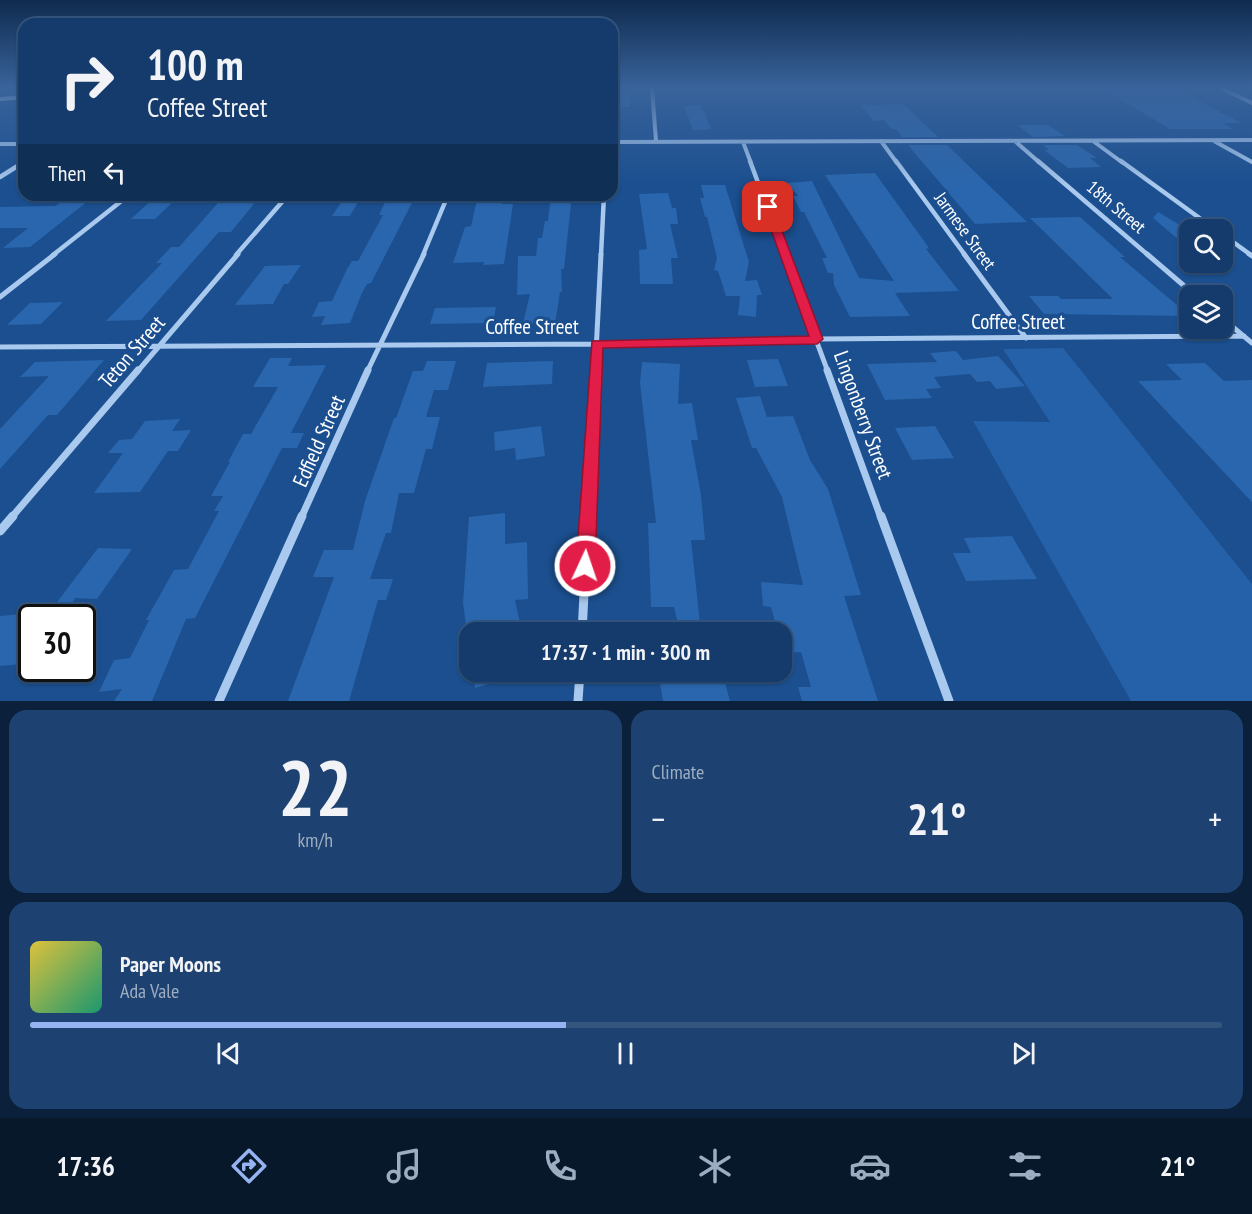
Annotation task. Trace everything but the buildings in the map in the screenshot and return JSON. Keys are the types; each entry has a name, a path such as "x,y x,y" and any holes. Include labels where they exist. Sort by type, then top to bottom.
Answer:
{"street":[{"path":"654,121 656,141"},
{"path":"618,142 1252,140"},
{"name":"Jarmese Street","path":"881,141 1026,338"},
{"name":"18th Street","path":"1016,141 1183,285"},
{"path":"1093,141 1201,219"},
{"path":"1213,141 1252,162"},
{"name":"Lingonberry Street","path":"743,142 949,701"},
{"path":"0,144 18,144"},
{"path":"0,177 18,166"},
{"path":"0,297 121,201"},
{"name":"Teton Street","path":"0,531 283,201"},
{"name":"Edfield Street","path":"219,701 379,345 416,273 446,201"},
{"path":"583,622 604,201"},
{"path":"1233,242 1252,256"},
{"path":"1233,327 1252,343"},
{"name":"Coffee Street","path":"0,347 597,344 817,339 1244,336"},
{"path":"578,701 579,682"}],"shaded area":[{"path":"1063,348 1252,584 1252,701 1131,701 973,421 1050,422 1003,349"}],"route":[{"path":"585,566 597,344 817,339 768,207"}]}
